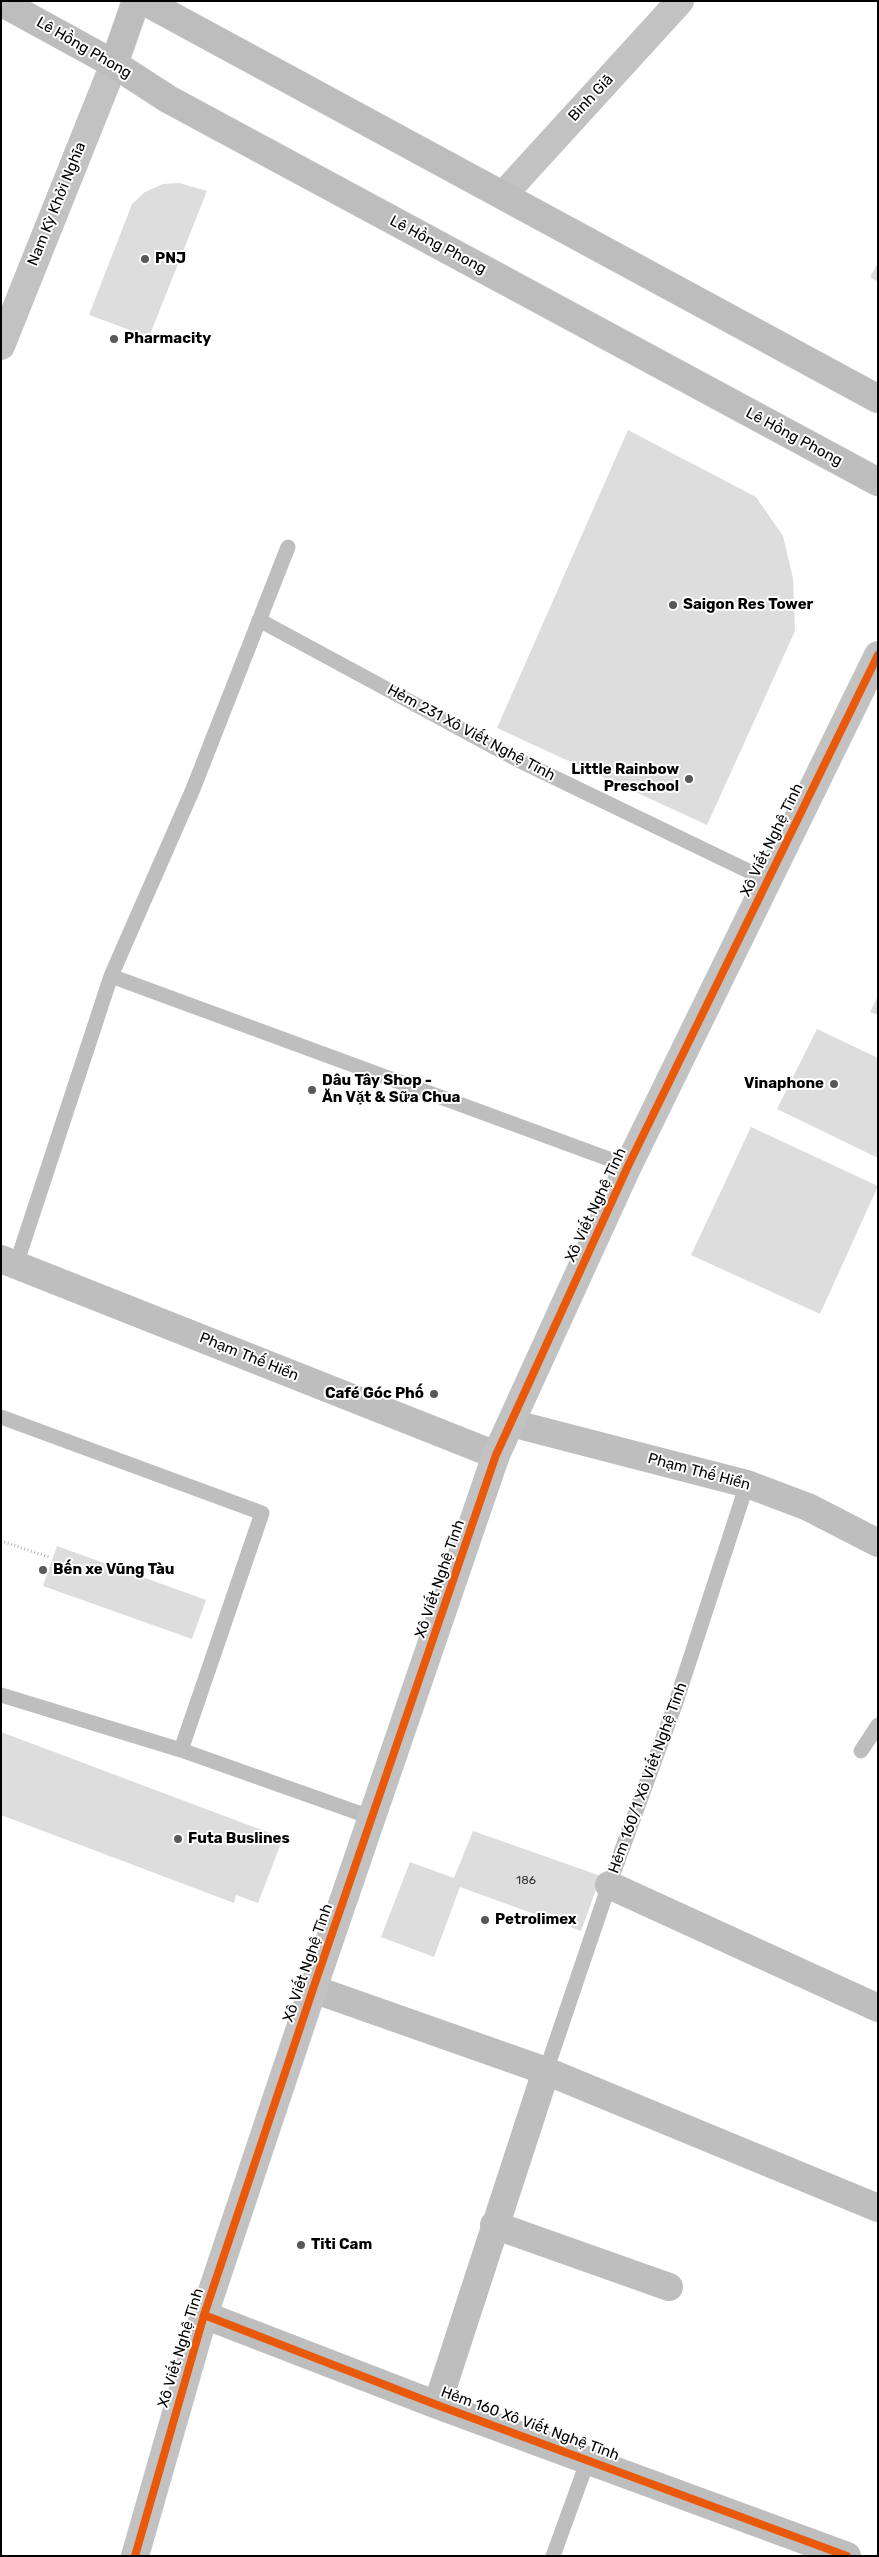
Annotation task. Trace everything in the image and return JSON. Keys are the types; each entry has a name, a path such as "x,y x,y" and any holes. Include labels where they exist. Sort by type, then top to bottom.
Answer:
{"main road":[{"path":"114,64 136,1"},
{"path":"144,1 878,399"},
{"name":"Lê Hồng Phong","path":"1,2 28,8 168,99 878,482"}],"street":[{"name":"Bình Giã","path":"503,194 680,1"},
{"name":"Nam Kỳ Khởi Nghĩa","path":"1,346 114,64"},
{"name":"Xô Viết Nghệ Tĩnh","path":"135,2556 204,2315 313,1989 496,1455 628,1166 878,655"},
{"name":"Phạm Thế Hiển","path":"9,1262 496,1455"},
{"name":"Phạm Thế Hiển","path":"512,1423 747,1484 808,1508 878,1543"},
{"path":"609,1885 878,2008"},
{"path":"313,1989 546,2071 878,2208"},
{"path":"437,2405 494,2225 546,2071"},
{"path":"494,2225 669,2287"},
{"name":"Hẻm 160 Xô Viết Nghệ Tĩnh","path":"204,2315 437,2405 847,2556"}],"lane":[{"path":"9,1262 111,976 193,789 288,547"},
{"name":"Hẻm 231 Xô Viết Nghệ Tĩnh","path":"259,620 518,760 767,880"},
{"path":"111,976 628,1166"},
{"path":"1,1417 262,1513 181,1750"},
{"name":"Hẻm 160/1 Xô Viết Nghệ Tĩnh","path":"546,2071 609,1885 676,1705 747,1484"},
{"path":"1,1695 181,1750 373,1818"},
{"path":"861,1751 878,1725"},
{"path":"553,2556 588,2460"}],"path":[{"path":"1,1541 49,1557"}],"building":[{"name":"PNJ","path":"179,183 207,191 149,337 89,315 132,204 145,192 163,184"},
{"path":"878,263 878,282 870,277"},
{"name":"Saigon Res Tower","path":"628,430 756,497 783,536 793,578 795,631 707,825 497,728"},
{"path":"878,996 878,1015 870,1012"},
{"name":"Vinaphone","path":"817,1029 878,1058 878,1158 777,1109"},
{"path":"751,1127 878,1186 820,1314 691,1255"},
{"path":"57,1546 206,1600 192,1639 43,1586"},
{"path":"1,1732 283,1838 258,1903 236,1895 234,1903 1,1815"},
{"path":"473,1831 601,1876 581,1931 460,1887 434,1957 381,1937 410,1862 454,1878"}],"cycle path":[{"path":"135,2556 204,2315 313,1989 496,1455 628,1166 878,655"},
{"path":"204,2315 437,2405 847,2556"}],"place":[{"name":"PNJ","path":"145,259"},
{"name":"Pharmacity","path":"114,339"},
{"name":"Saigon Res Tower","path":"673,605"},
{"name":"Little Rainbow Preschool","path":"689,779"},
{"name":"Vinaphone","path":"834,1084"},
{"name":"Dâu Tây Shop - Ăn Vặt & Sữa Chua","path":"312,1090"},
{"name":"Café Góc Phố","path":"434,1394"},
{"name":"Bến xe Vũng Tàu","path":"43,1570"},
{"name":"Futa Buslines","path":"178,1839"},
{"name":"Petrolimex","path":"485,1920"},
{"name":"Titi Cam","path":"301,2245"}]}
